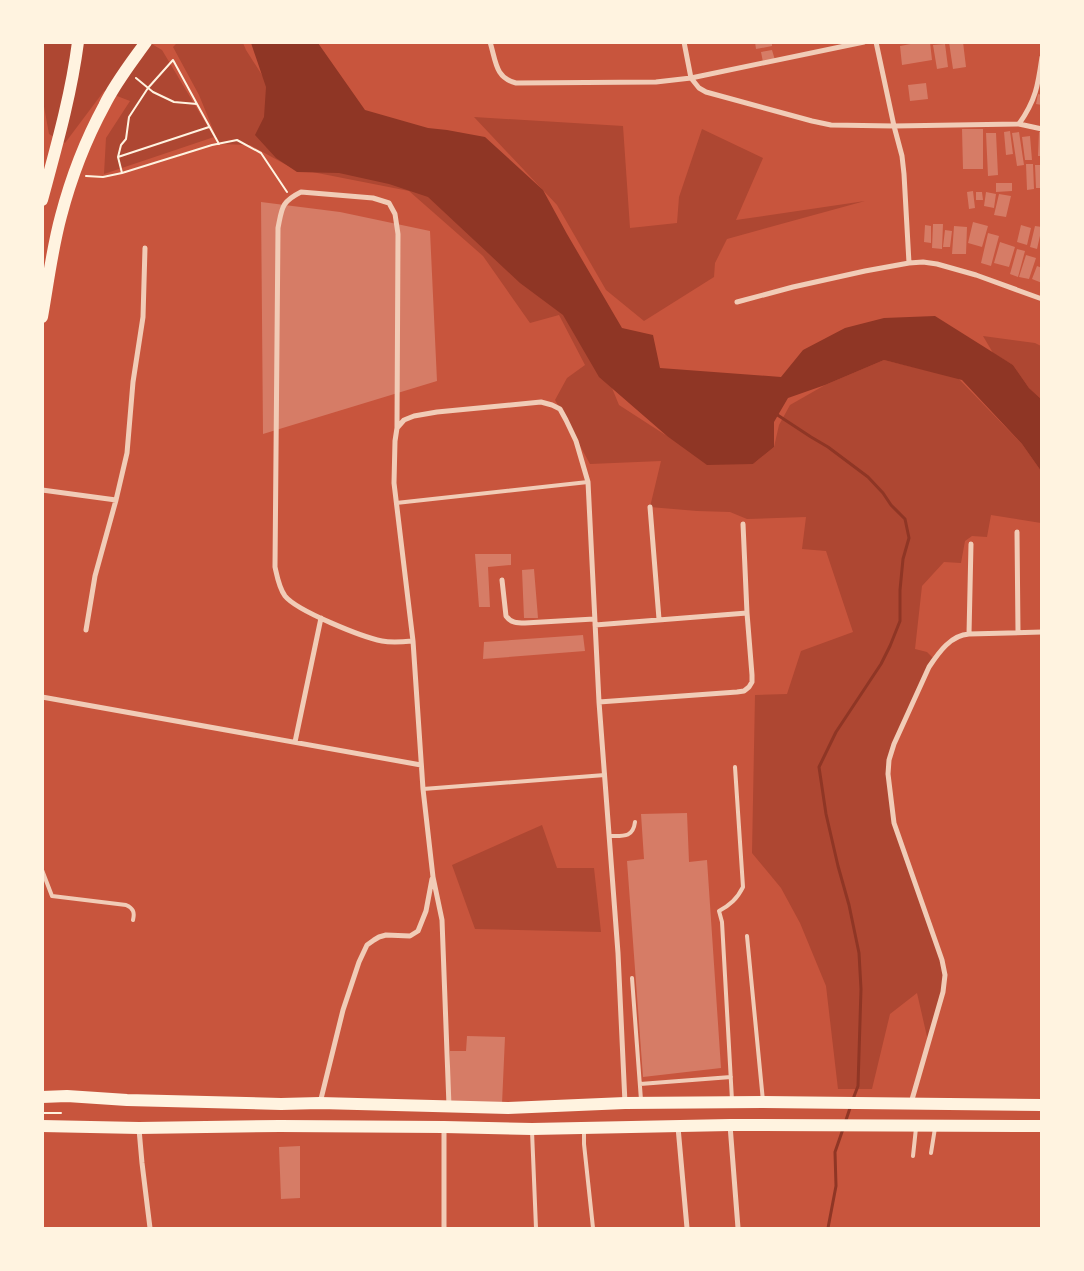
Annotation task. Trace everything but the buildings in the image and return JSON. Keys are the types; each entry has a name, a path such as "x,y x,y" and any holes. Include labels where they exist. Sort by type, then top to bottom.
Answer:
{"highway":[{"path":"42,200 63,123 78,42"},
{"path":"42,317 61,216 84,145 124,71 146,42"},
{"path":"42,1088 67,1096"},
{"path":"42,1097 67,1096 127,1100 272,1104 320,1103 508,1108 625,1103 732,1102 1042,1105"},
{"path":"42,1126 532,1129 730,1125 1042,1126"}],"street":[{"path":"490,42 502,77 508,81 516,82 656,82 691,78 864,42"},
{"path":"684,42 691,78 699,88 706,92 812,122 831,125 894,126 1019,124 1042,129"},
{"path":"876,42 902,156 909,263"},
{"path":"1019,124 1030,108 1035,94 1042,57"},
{"path":"412,641 382,641 359,634 321,618 285,596 275,567 278,228 282,207 290,197 301,192 373,198 389,204 395,214 398,234 397,428 394,483 412,641 423,789 433,877 439,902 444,943 449,1107"},
{"path":"86,630 95,576 127,454 133,382 143,317 146,248"},
{"path":"737,302 794,287 909,263 923,262 976,275 1042,299"},
{"path":"397,428 404,420 414,416 541,402 560,409 576,441 588,482 594,622 618,953 625,1103"},
{"path":"42,490 116,500"},
{"path":"650,507 660,619"},
{"path":"599,702 722,694 744,691 750,687 752,682 743,524"},
{"path":"1017,532 1018,632"},
{"path":"969,634 971,544"},
{"path":"502,580 506,616 509,620 515,622 594,622 747,613"},
{"path":"295,742 321,618"},
{"path":"911,1103 945,975 942,960 894,822 888,774 889,760 894,744 929,667 936,656 956,637 961,634 1042,632"},
{"path":"42,697 422,765"},
{"path":"320,1103 343,1010 359,962 367,945 386,935 410,936 418,931 426,911 433,877"},
{"path":"730,1125 738,1228"},
{"path":"678,1126 686,1228"},
{"path":"444,1127 444,1228"},
{"path":"139,1128 150,1228"}],"lane":[{"path":"396,503 588,482"},
{"path":"732,1102 722,922 718,911 728,906 738,897 743,887 735,767"},
{"path":"423,789 605,775"},
{"path":"609,836 630,834 635,822"},
{"path":"42,870 52,896 126,905 134,910 133,920"},
{"path":"747,936 763,1102"},
{"path":"632,978 642,1103"},
{"path":"640,1084 731,1077"},
{"path":"913,1156 916,1126"},
{"path":"931,1153 935,1126"},
{"path":"584,1128 593,1228"},
{"path":"532,1129 536,1228"}],"path":[{"path":"122,173 118,156 121,145 126,139 129,117 148,88 173,60 219,144"},
{"path":"136,78 153,92 174,102 197,104"},
{"path":"118,156 209,127"},
{"path":"73,175 103,177 122,173 237,140 261,153 290,197"},
{"path":"42,1113 61,1113"}],"shaded area":[{"path":"42,43 150,43 162,50 214,137 104,174 106,138 130,101 104,91 65,143 49,134 43,101"},
{"path":"177,43 243,43 294,125 422,150 581,313 619,405 667,436 753,464 774,447 779,425 790,405 825,385 884,360 958,378 1022,444 1041,471 1041,523 991,515 987,537 972,536 965,541 961,563 944,562 922,586 915,649 927,652 935,660 894,744 888,774 894,823 945,975 928,1041 917,993 890,1014 872,1089 838,1089 826,986 800,923 781,888 752,853 755,695 787,694 801,651 853,632 826,551 802,549 806,517 747,519 730,512 650,507 661,461 590,464 555,400 567,378 585,365 559,315 530,323 483,256 409,191 292,168 250,145 219,144 199,95 173,47"},
{"path":"251,43 318,43 365,110 428,128 485,137 543,190 622,328 653,335 660,368 781,377 803,350 845,328 884,318 935,316 1013,365 1029,388 1041,399 1041,471 1022,444 962,380 884,360 825,385 788,398 774,422 774,447 753,464 707,465 667,436 599,377 563,315 520,283 428,197 389,184 339,173 297,172 276,158 255,135 264,117 266,87"},
{"path":"474,117 623,126 630,228 677,223 679,197 702,129 763,158 736,220 865,201 727,239 715,263 714,277 644,321 606,290 557,205"},
{"path":"983,336 1035,343 1041,346 1041,399 1029,388 1013,365 993,353"},
{"path":"542,825 557,868 594,868 601,932 475,929 452,865"}],"waterway":[{"path":"776,414 828,447 868,477 905,519 909,538 903,559 900,621 881,664 836,732 819,767 826,814 859,953 861,989 858,1086 853,1099"},
{"path":"845,1123 851,1105"},
{"path":"828,1228 836,1186 835,1152 843,1129"}]}
